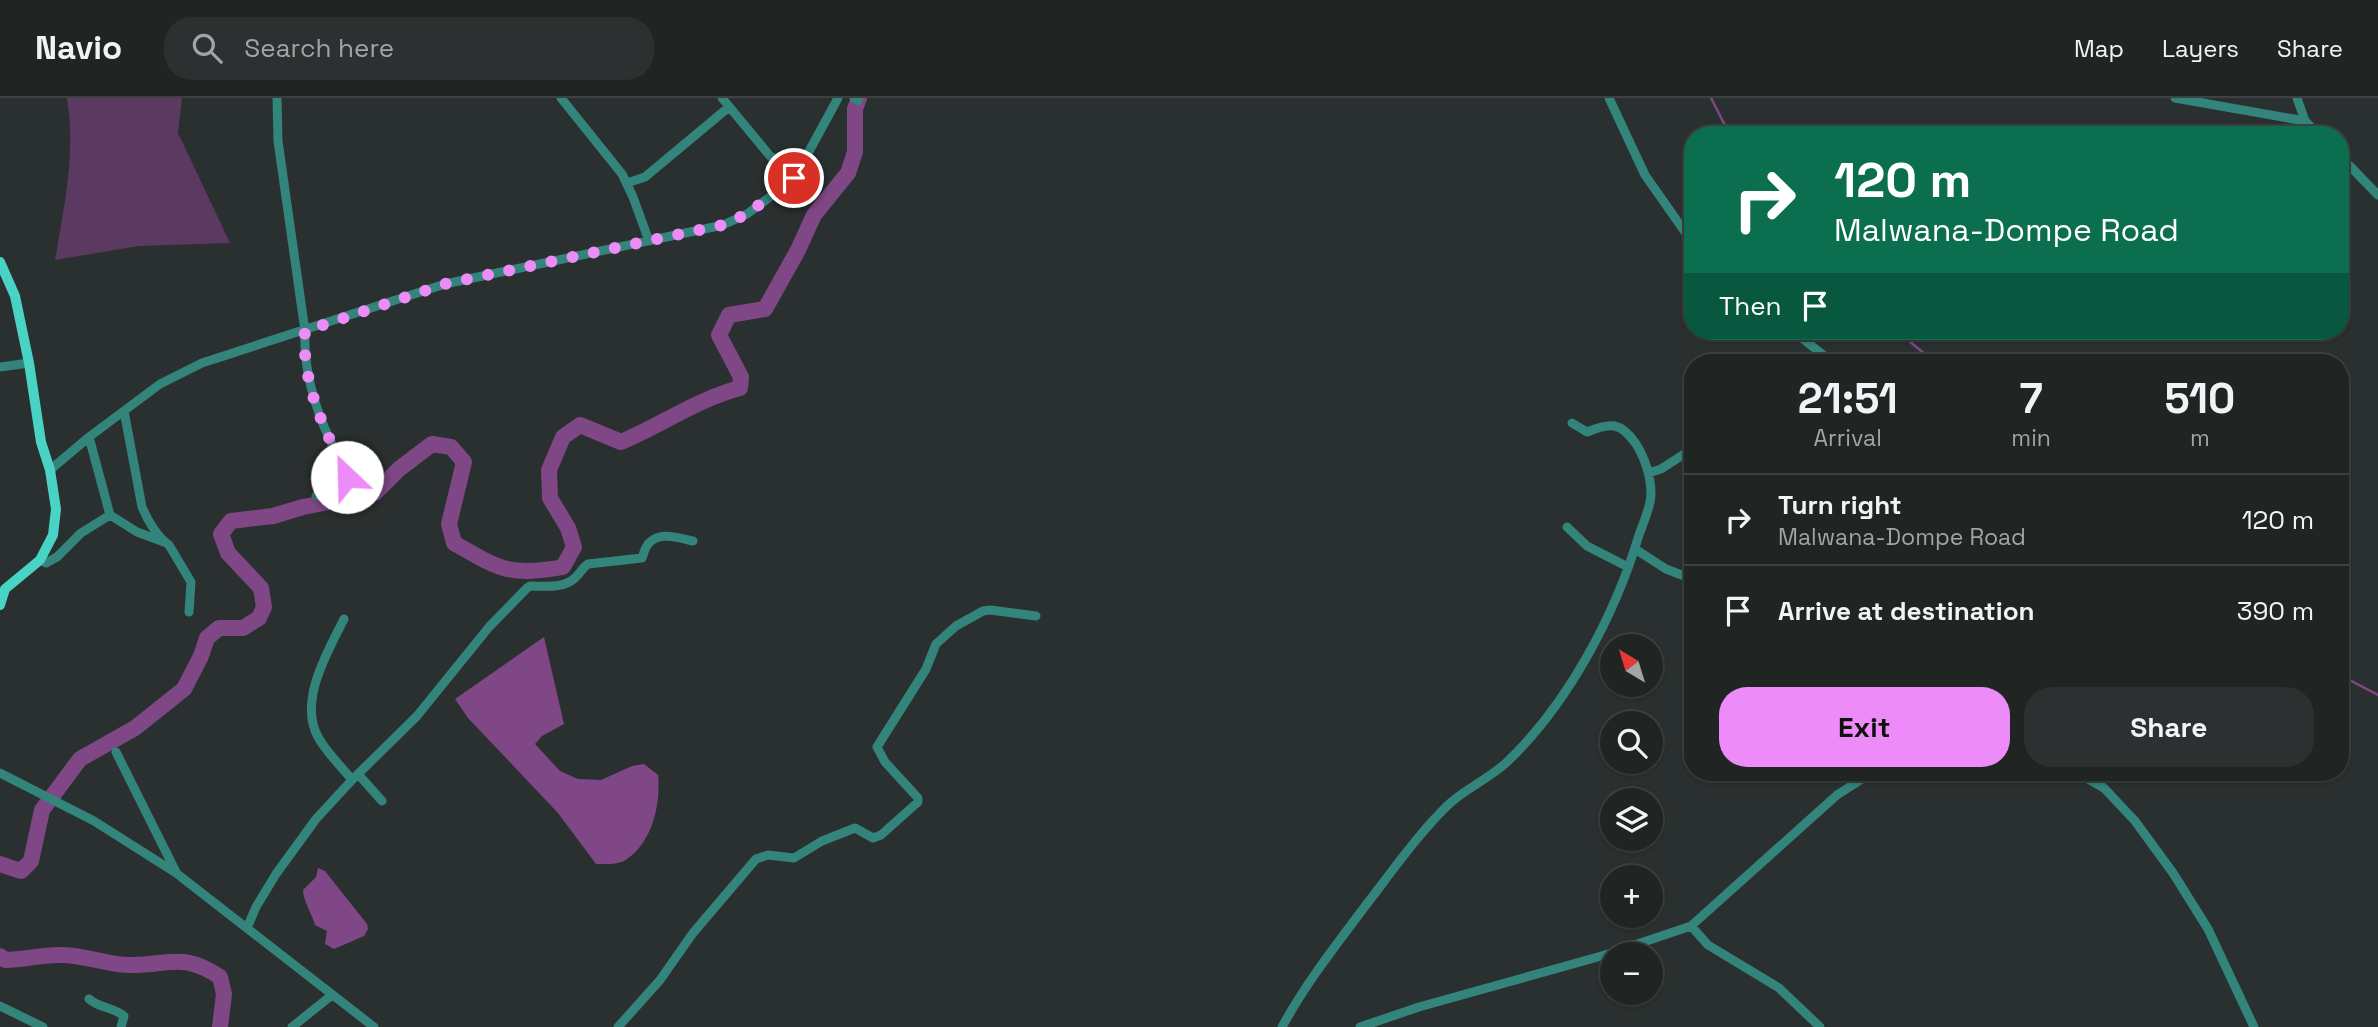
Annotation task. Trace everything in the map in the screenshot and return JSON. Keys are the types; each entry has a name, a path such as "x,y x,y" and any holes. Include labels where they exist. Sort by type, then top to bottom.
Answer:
{"main road":[{"path":"0,262 15,296 56,509 53,535 40,560 3,587 0,605"}],"street":[{"path":"277,98 278,141 305,331 303,355 317,405 331,443 346,468 347,477 316,496"},
{"path":"561,98 622,174 649,241"},
{"path":"722,98 770,156 794,178"},
{"path":"50,470 160,384 202,363 445,284 723,225 747,214 794,178 838,98"},
{"path":"1609,98 1645,175 1684,231"},
{"path":"2175,98 2305,121"},
{"path":"2297,98 2305,121 2310,126"},
{"path":"627,183 645,177 729,107"},
{"path":"2349,165 2378,195"},
{"path":"1804,340 1820,354"},
{"path":"0,367 29,363"},
{"path":"124,411 145,516 164,542"},
{"path":"1282,1027 1302,991 1389,875 1447,805 1506,763 1560,700 1611,610 1635,549 1651,497 1649,473 1639,449 1630,436 1618,426 1604,425 1587,432 1572,423"},
{"path":"89,437 110,515 137,532 169,545 191,582 189,612"},
{"path":"1649,473 1661,469 1684,454"},
{"path":"40,560 46,563 57,557 81,533 110,515"},
{"path":"1567,527 1587,546 1628,567"},
{"path":"247,928 276,874 316,819 417,716 489,626 530,586 564,585 576,578 588,564 642,558 647,544 656,538 668,536 693,541"},
{"path":"1635,549 1666,569 1684,576"},
{"path":"618,1027 660,980 694,933 756,859 768,855 794,858 822,841 855,828 873,838 881,835 918,802 918,797 885,762 877,747 926,670 936,644 956,626 983,611 1003,610 1036,616"},
{"path":"344,619 313,689 312,719 318,737 355,777 382,801"},
{"path":"116,752 176,873"},
{"path":"0,773 94,821 176,873 374,1027"},
{"path":"1360,1027 1419,1007 1605,955 1691,926 1837,795 1860,781"},
{"path":"2092,781 2104,788 2135,821 2173,873 2208,929 2254,1027"},
{"path":"1691,926 1708,945 1787,994 1820,1027"},
{"path":"292,1027 332,995"},
{"path":"89,999 99,1007 124,1016 121,1027"},
{"path":"0,1006 43,1027"}],"shaded area":[{"path":"67,98 182,98 178,133 230,243 139,246 55,260 70,159"},
{"path":"544,637 564,724 542,736 535,744 560,771 578,779 601,780 632,766 644,764 658,775 658,799 653,823 642,845 624,861 596,864 558,813 468,718 455,699"},
{"path":"318,868 325,871 367,924 368,929 364,936 334,949 325,944 327,931 315,925 303,894 303,890 316,877"}],"waterway":[{"path":"0,864 21,871 31,861 42,810 80,759 135,728 184,689 207,638 219,628 243,628 259,618 264,607 261,588 228,553 221,534 231,521 273,516 303,507 375,493 399,469 432,444 451,447 464,462 449,524 454,543 506,569 530,571 563,567 574,547 568,528 550,498 549,470 563,437 580,425 621,442 694,405 740,388 741,377 719,335 729,315 765,309 814,215 848,173 855,152 855,109 859,98"},
{"path":"1711,98 1725,126"},
{"path":"1908,340 1925,354"},
{"path":"2349,680 2378,695"},
{"path":"0,956 5,960 67,955 128,965 175,962 195,964 220,977 224,994 220,1027"}],"route":[{"path":"347,477 346,468 331,443 317,405 303,355 305,331 445,284 723,225 747,214 794,178"}]}
